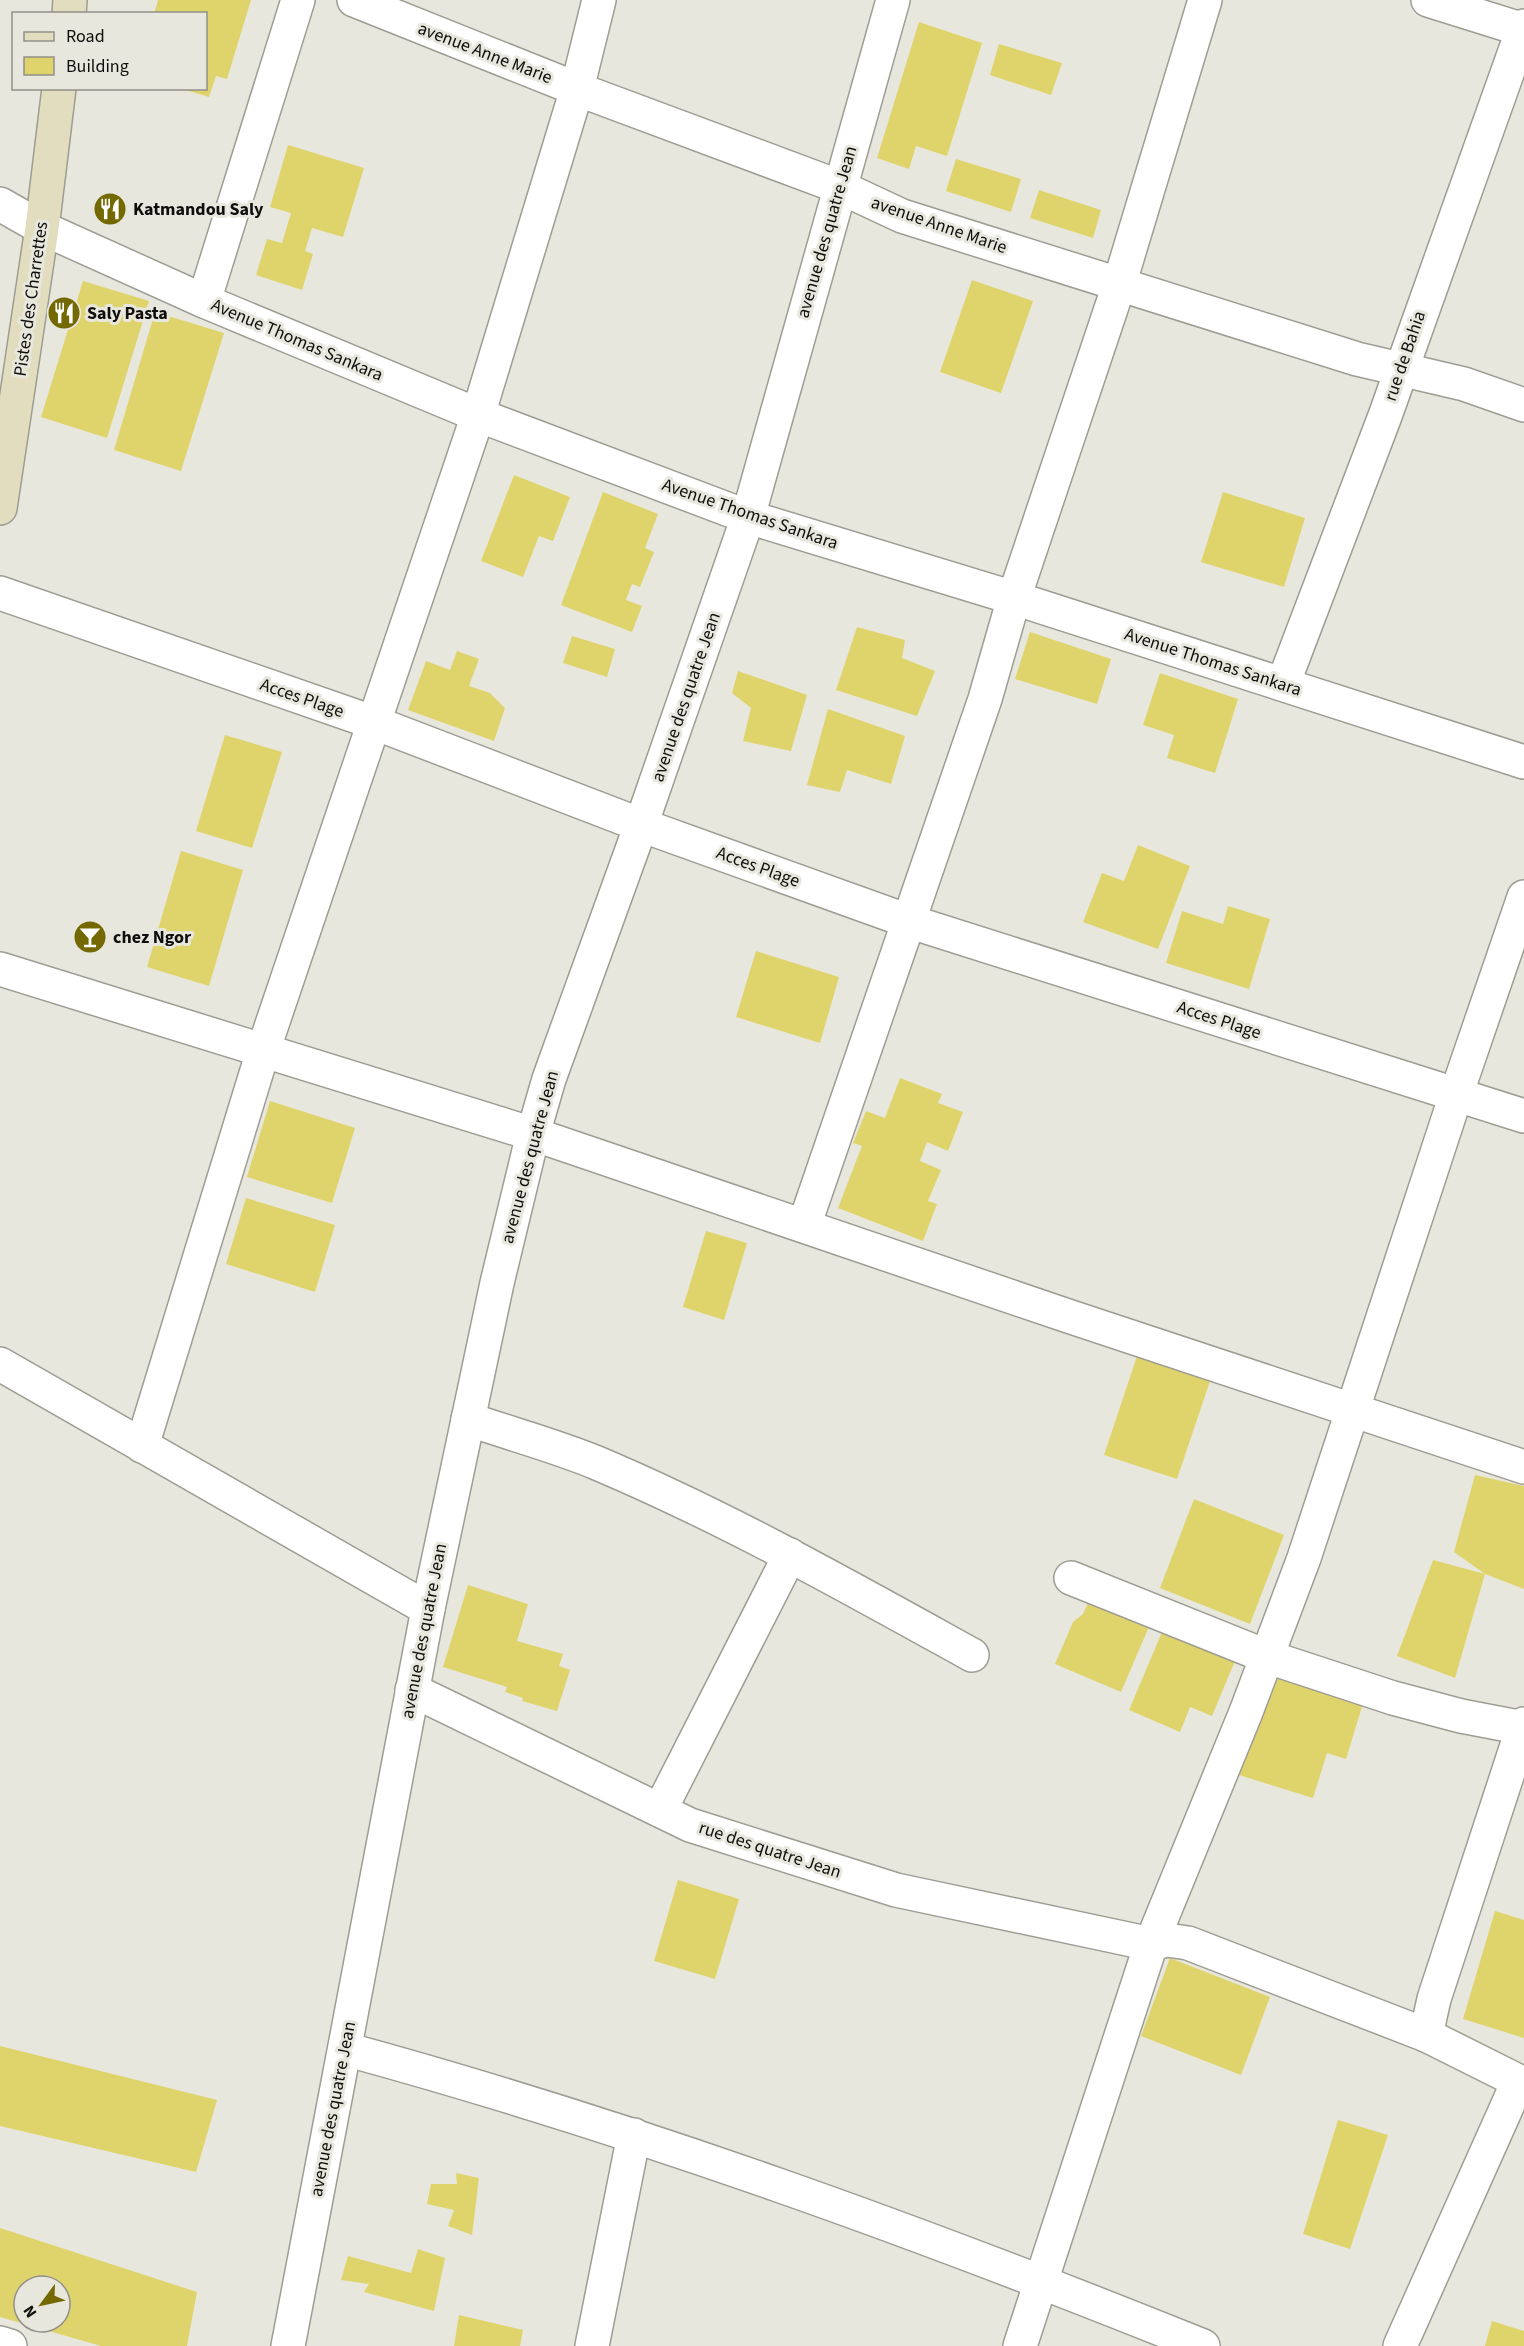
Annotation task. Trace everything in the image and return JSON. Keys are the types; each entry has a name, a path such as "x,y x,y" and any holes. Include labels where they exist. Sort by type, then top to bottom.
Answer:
{"main road":[{"name":"Pistes des Charrettes","path":"0,508 42,228 59,90"}],"street":[{"path":"204,301 298,0"},
{"name":"avenue Anne Marie","path":"354,0 577,89 840,187 902,216 1357,359 1400,369"},
{"path":"142,1446 263,1051 478,415 577,89 599,0"},
{"name":"avenue des quatre Jean","path":"288,2346 428,1609 468,1419 533,1134 549,1079 641,825 748,517 893,0"},
{"path":"804,1226 985,699 1014,598 1119,285 1205,0"},
{"path":"1428,0 1524,29"},
{"name":"rue de Bahia","path":"1283,684 1385,416 1524,29"},
{"name":"Avenue Thomas Sankara","path":"0,204 42,228 204,301 478,415 748,517 1014,598 1524,762"},
{"path":"1400,369 1464,384 1524,405"},
{"name":"Acces Plage","path":"0,593 375,723 641,825 908,921 1524,1116"},
{"path":"1020,2346 1151,1944 1268,1657 1354,1410 1456,1095 1524,897"},
{"path":"0,969 533,1134 1524,1467"},
{"path":"0,1364 428,1609"},
{"path":"468,1419 595,1462 790,1555 972,1655"},
{"path":"660,1810 790,1555"},
{"path":"1071,1578 1268,1657 1393,1698 1461,1716 1524,1727 1434,1999 1426,2035"},
{"name":"rue des quatre Jean","path":"412,1690 690,1825 896,1890 1151,1944 1167,1940 1188,1943 1426,2035 1521,2083"},
{"path":"345,2049 634,2135 828,2201 1040,2281 1203,2346"},
{"path":"1400,2346 1521,2083"},
{"path":"592,2346 634,2135"},
{"path":"0,2343 10,2346"}],"building":[{"path":"158,0 251,0 227,79 216,76 209,97 185,90 207,90 207,12 155,12"},
{"path":"919,22 982,43 947,156 916,146 909,169 877,158"},
{"path":"999,44 1062,63 1051,95 990,75"},
{"path":"288,145 364,168 343,237 312,228 305,251 313,254 302,290 256,275 267,239 282,243 291,213 270,207"},
{"path":"956,159 1021,179 1011,212 946,191"},
{"path":"1039,190 1101,210 1093,238 1030,218"},
{"path":"972,280 1033,301 1001,393 940,372"},
{"path":"83,281 149,301 107,438 41,417"},
{"path":"155,312 224,333 181,471 114,450"},
{"path":"514,475 570,497 553,541 539,536 523,577 481,561"},
{"path":"603,492 658,514 645,548 654,552 640,587 632,584 626,600 642,606 632,632 561,605"},
{"path":"1223,492 1305,518 1284,587 1201,562"},
{"path":"857,627 905,640 902,658 935,671 917,716 836,690"},
{"path":"1030,632 1111,659 1097,704 1015,679"},
{"path":"572,636 615,649 607,677 563,663"},
{"path":"457,651 479,659 469,686 490,693 505,708 494,741 408,710 426,661 450,670"},
{"path":"738,671 807,695 791,751 743,741 751,708 732,693"},
{"path":"1160,673 1238,699 1215,773 1167,758 1174,735 1143,725"},
{"path":"828,709 905,736 891,784 847,770 840,792 807,785"},
{"path":"225,735 282,752 252,848 196,831"},
{"path":"1138,845 1190,866 1158,949 1083,922 1102,873 1124,881"},
{"path":"181,851 243,870 209,986 147,967"},
{"path":"1228,906 1270,919 1249,989 1166,963 1182,911 1223,924"},
{"path":"756,951 839,977 820,1043 736,1017"},
{"path":"900,1078 942,1094 938,1103 963,1112 948,1151 927,1142 920,1161 941,1170 928,1201 937,1204 923,1241 838,1208 862,1146 853,1143 866,1111 885,1118"},
{"path":"270,1101 355,1128 332,1203 247,1177"},
{"path":"246,1198 335,1225 315,1292 226,1264"},
{"path":"706,1231 747,1243 724,1320 683,1307"},
{"path":"1137,1356 1210,1381 1177,1479 1104,1455"},
{"path":"1475,1475 1524,1486 1524,1589 1485,1574 1454,1552"},
{"path":"1194,1499 1284,1535 1250,1624 1160,1588"},
{"path":"1433,1560 1485,1574 1455,1678 1397,1656"},
{"path":"468,1585 528,1604 517,1641 563,1654 559,1666 570,1670 557,1711 522,1701 523,1698 505,1692 507,1687 443,1667"},
{"path":"1091,1596 1151,1622 1121,1692 1055,1664 1073,1622 1083,1614"},
{"path":"1168,1618 1240,1649 1212,1716 1190,1707 1180,1732 1129,1710"},
{"path":"1272,1669 1365,1697 1346,1759 1327,1753 1313,1798 1239,1775"},
{"path":"678,1880 739,1899 715,1979 654,1961"},
{"path":"1495,1911 1524,1920 1524,2038 1463,2019"},
{"path":"1170,1958 1270,1997 1241,2075 1141,2036"},
{"path":"0,2046 217,2100 196,2172 0,2126"},
{"path":"1338,2120 1388,2135 1350,2249 1303,2234"},
{"path":"456,2173 479,2178 472,2235 448,2226 454,2210 427,2204 431,2184 457,2184"},
{"path":"0,2228 197,2292 187,2346 101,2346 59,2334 72,2334 72,2274 12,2274 12,2320 0,2317"},
{"path":"418,2249 445,2258 434,2311 364,2292 369,2284 341,2280 348,2256 411,2273"},
{"path":"459,2315 523,2330 520,2346 454,2346"},
{"path":"1492,2321 1524,2331 1524,2346 1485,2346"}],"place":[{"name":"Katmandou Saly","path":"110,209"},
{"name":"Saly Pasta","path":"64,313"},
{"name":"chez Ngor","path":"90,937"}]}
